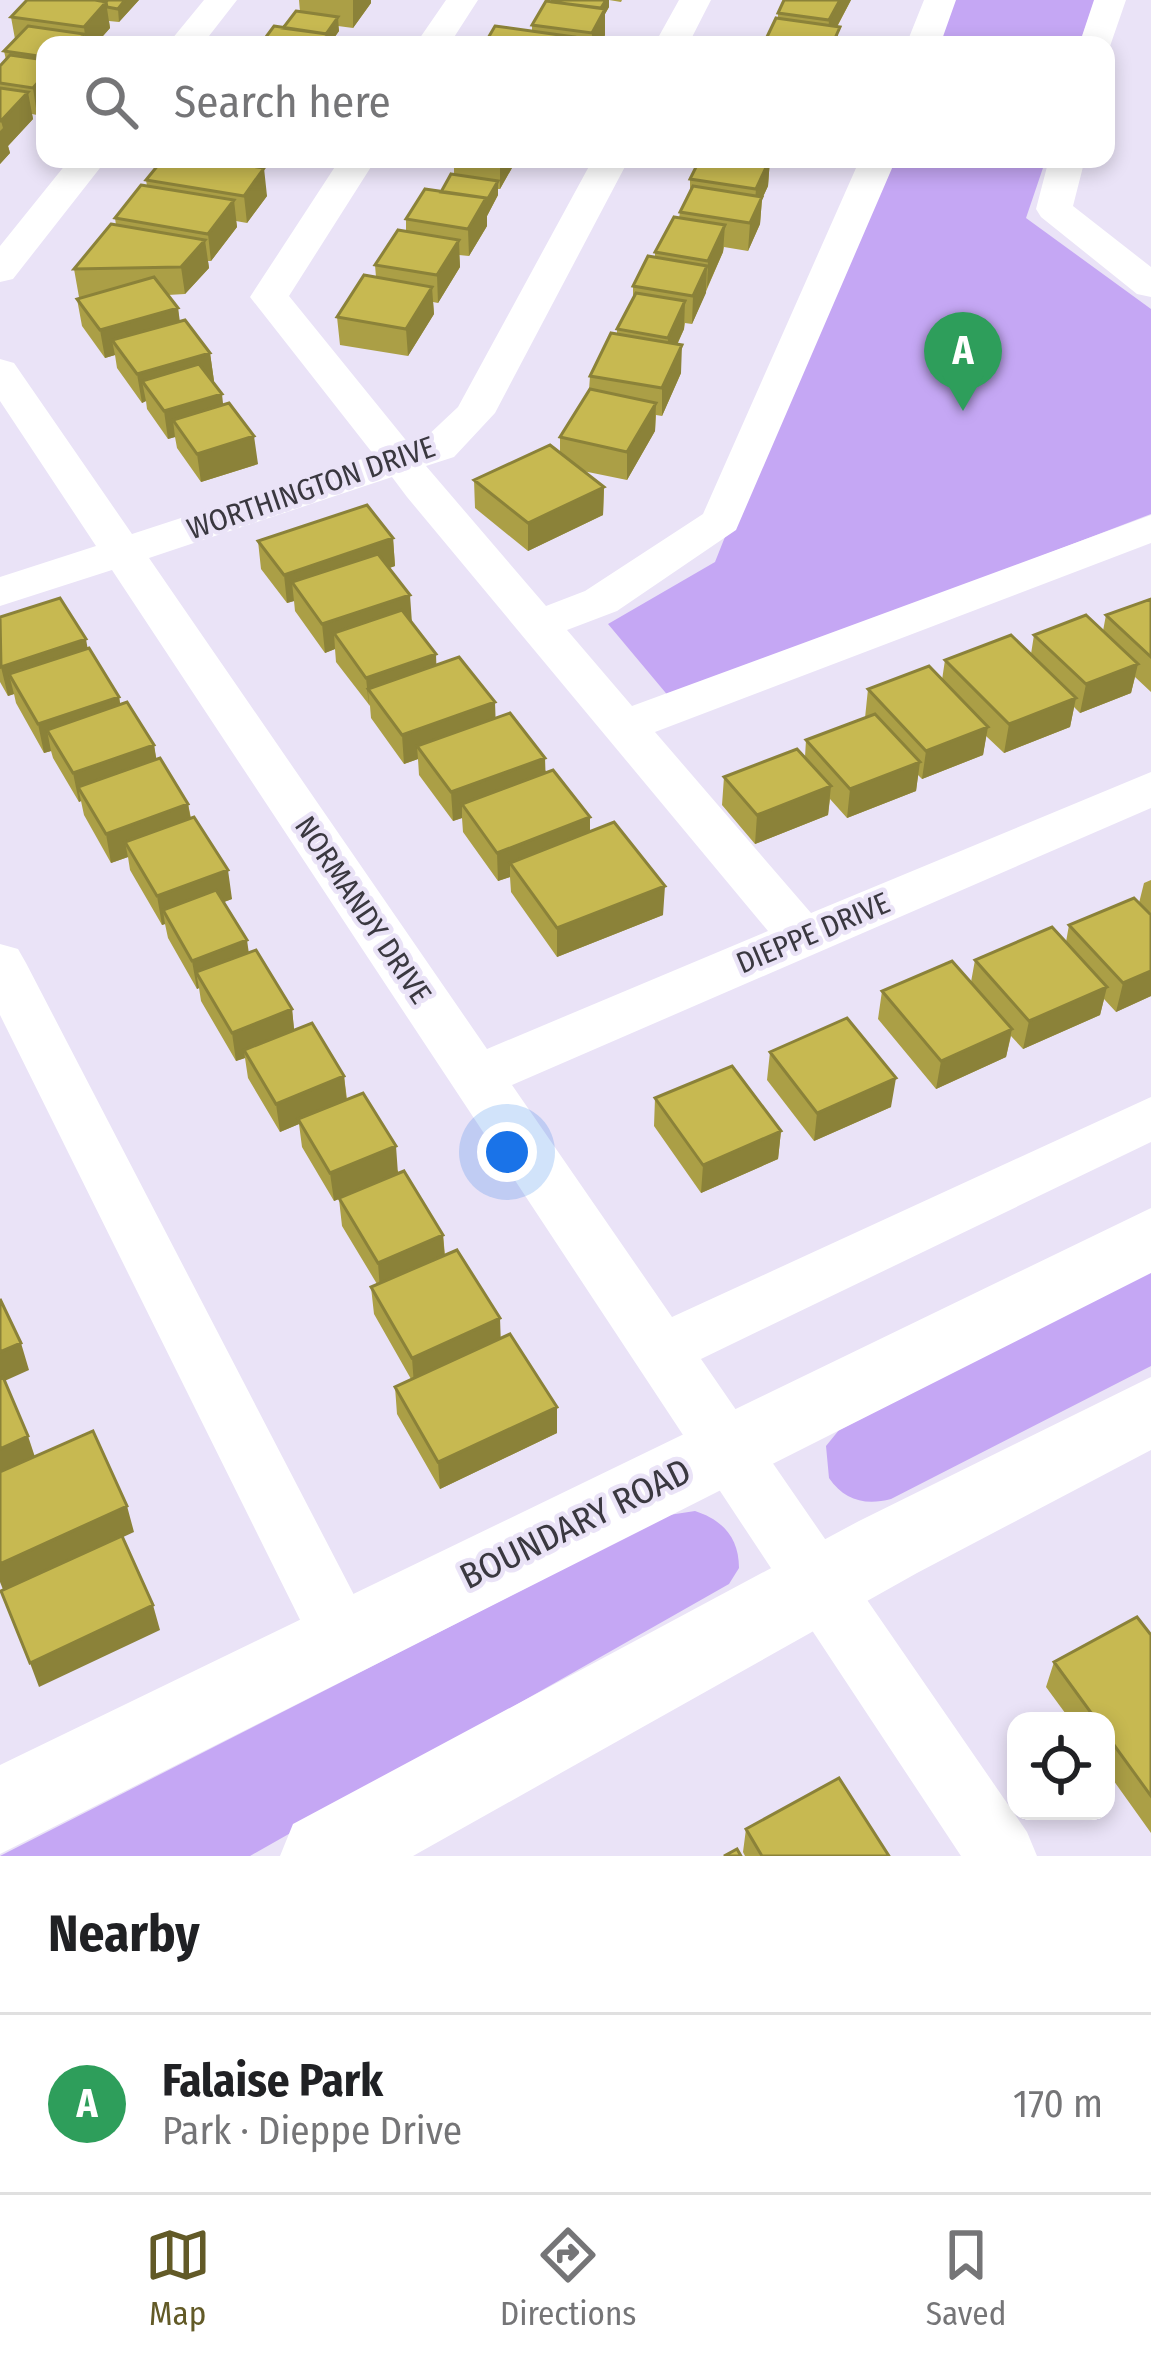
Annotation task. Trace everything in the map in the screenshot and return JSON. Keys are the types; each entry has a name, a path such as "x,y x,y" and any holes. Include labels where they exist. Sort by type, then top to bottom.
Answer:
{"main road":[{"name":"BOUNDARY ROAD","path":"0,1811 1151,1238"},
{"path":"325,1856 819,1584 1151,1411"}],"street":[{"path":"191,36 221,0"},
{"path":"438,36 462,0"},
{"path":"676,36 695,0"},
{"path":"926,36 940,0"},
{"path":"1099,36 1110,0"},
{"path":"0,271 82,168"},
{"path":"352,168 269,297 802,937"},
{"name":"WORTHINGTON DRIVE","path":"0,592 439,448 476,413 605,168"},
{"path":"539,625 601,601 721,521 874,168"},
{"path":"1065,168 1054,209 1151,286"},
{"name":"NORMANDY DRIVE","path":"0,371 1002,1856"},
{"path":"624,726 1151,528"},
{"name":"DIEPPE DRIVE","path":"476,1077 1151,789"},
{"path":"0,963 342,1637"},
{"path":"661,1350 1151,1118"}],"shaded area":[{"path":"938,0 1101,0 1089,36 924,36"},
{"path":"871,168 1043,168 1026,218 1151,309 1151,514 670,698 608,624 715,562"},
{"path":"1151,1272 1151,1366 891,1499 856,1499 841,1492 829,1478 826,1446 839,1430"},
{"path":"695,1511 714,1519 732,1539 739,1568 729,1584 250,1856 0,1856 669,1515"}],"building":[{"path":"27,0 106,2 84,27 11,17"},
{"path":"95,0 125,0 118,9"},
{"path":"553,0 606,0 601,8"},
{"path":"784,0 840,0 829,20 778,13"},
{"path":"546,1 605,9 592,33 532,25"},
{"path":"296,11 338,17 326,34 283,28"},
{"path":"776,18 840,27 836,36 767,36"},
{"path":"28,26 84,34 36,36 36,56 4,51"},
{"path":"274,26 328,34 327,36 267,36"},
{"path":"495,26 567,36 489,36"},
{"path":"10,55 36,59 36,84 33,88 0,83 0,66"},
{"path":"0,88 28,92 1,121 0,121"},
{"path":"156,168 264,168 244,196 146,180"},
{"path":"696,168 766,168 756,189 690,179"},
{"path":"451,174 498,181 486,202 486,198 441,192"},
{"path":"141,185 234,200 208,234 115,218"},
{"path":"693,186 762,197 750,223 680,212"},
{"path":"425,189 486,198 468,229 406,219"},
{"path":"674,217 725,225 708,261 655,252"},
{"path":"111,224 205,240 181,267 74,269"},
{"path":"398,230 459,240 437,275 375,265"},
{"path":"648,256 707,266 693,296 633,286"},
{"path":"364,275 432,287 406,329 337,317"},
{"path":"154,277 178,308 100,330 77,299"},
{"path":"636,293 685,301 668,338 617,329"},
{"path":"185,320 210,353 137,374 112,340"},
{"path":"611,333 682,345 662,388 590,376"},
{"path":"199,364 222,394 164,411 142,381"},
{"path":"590,389 656,403 627,452 560,437"},
{"path":"229,403 254,436 197,454 173,420"},
{"path":"550,445 604,487 528,523 474,480"},
{"path":"367,505 393,538 284,575 258,541"},
{"path":"378,554 410,595 322,624 292,582"},
{"path":"60,598 86,639 1,667 0,617"},
{"path":"1151,599 1151,657 1106,615"},
{"path":"402,610 436,654 366,678 334,633"},
{"path":"1086,615 1138,664 1086,684 1034,635"},
{"path":"1011,635 1076,698 1009,724 945,660"},
{"path":"89,648 119,697 38,724 9,674"},
{"path":"459,657 495,702 402,735 368,689"},
{"path":"929,666 988,727 926,751 868,689"},
{"path":"127,702 154,745 73,773 47,730"},
{"path":"510,713 545,758 451,792 417,746"},
{"path":"875,714 920,762 850,789 806,740"},
{"path":"797,749 831,786 757,815 724,777"},
{"path":"160,758 188,804 106,834 78,787"},
{"path":"553,770 590,817 497,853 462,804"},
{"path":"194,817 228,870 157,896 125,842"},
{"path":"614,822 665,886 557,928 510,863"},
{"path":"216,890 247,940 192,961 163,910"},
{"path":"1134,898 1151,915 1151,971 1123,983 1069,925"},
{"path":"1052,927 1107,987 1029,1021 975,960"},
{"path":"256,950 292,1009 232,1033 196,972"},
{"path":"952,961 1012,1029 941,1061 882,991"},
{"path":"847,1018 896,1078 817,1113 770,1052"},
{"path":"312,1023 344,1076 276,1104 244,1050"},
{"path":"732,1066 781,1131 703,1165 655,1098"},
{"path":"363,1093 396,1146 330,1173 298,1119"},
{"path":"404,1171 443,1235 378,1263 339,1198"},
{"path":"457,1250 500,1318 412,1358 371,1287"},
{"path":"0,1299 21,1343 0,1352"},
{"path":"510,1334 557,1407 438,1462 395,1387"},
{"path":"3,1377 28,1436 0,1449 0,1379"},
{"path":"93,1431 127,1506 0,1564 0,1472"},
{"path":"122,1536 153,1605 30,1663 1,1591"},
{"path":"1137,1617 1151,1635 1151,1796 1115,1746 1115,1712 1090,1712 1054,1662"},
{"path":"839,1778 889,1856 762,1856 746,1829"}],"place":[{"name":"Falaise Park","path":"963,411"}]}
